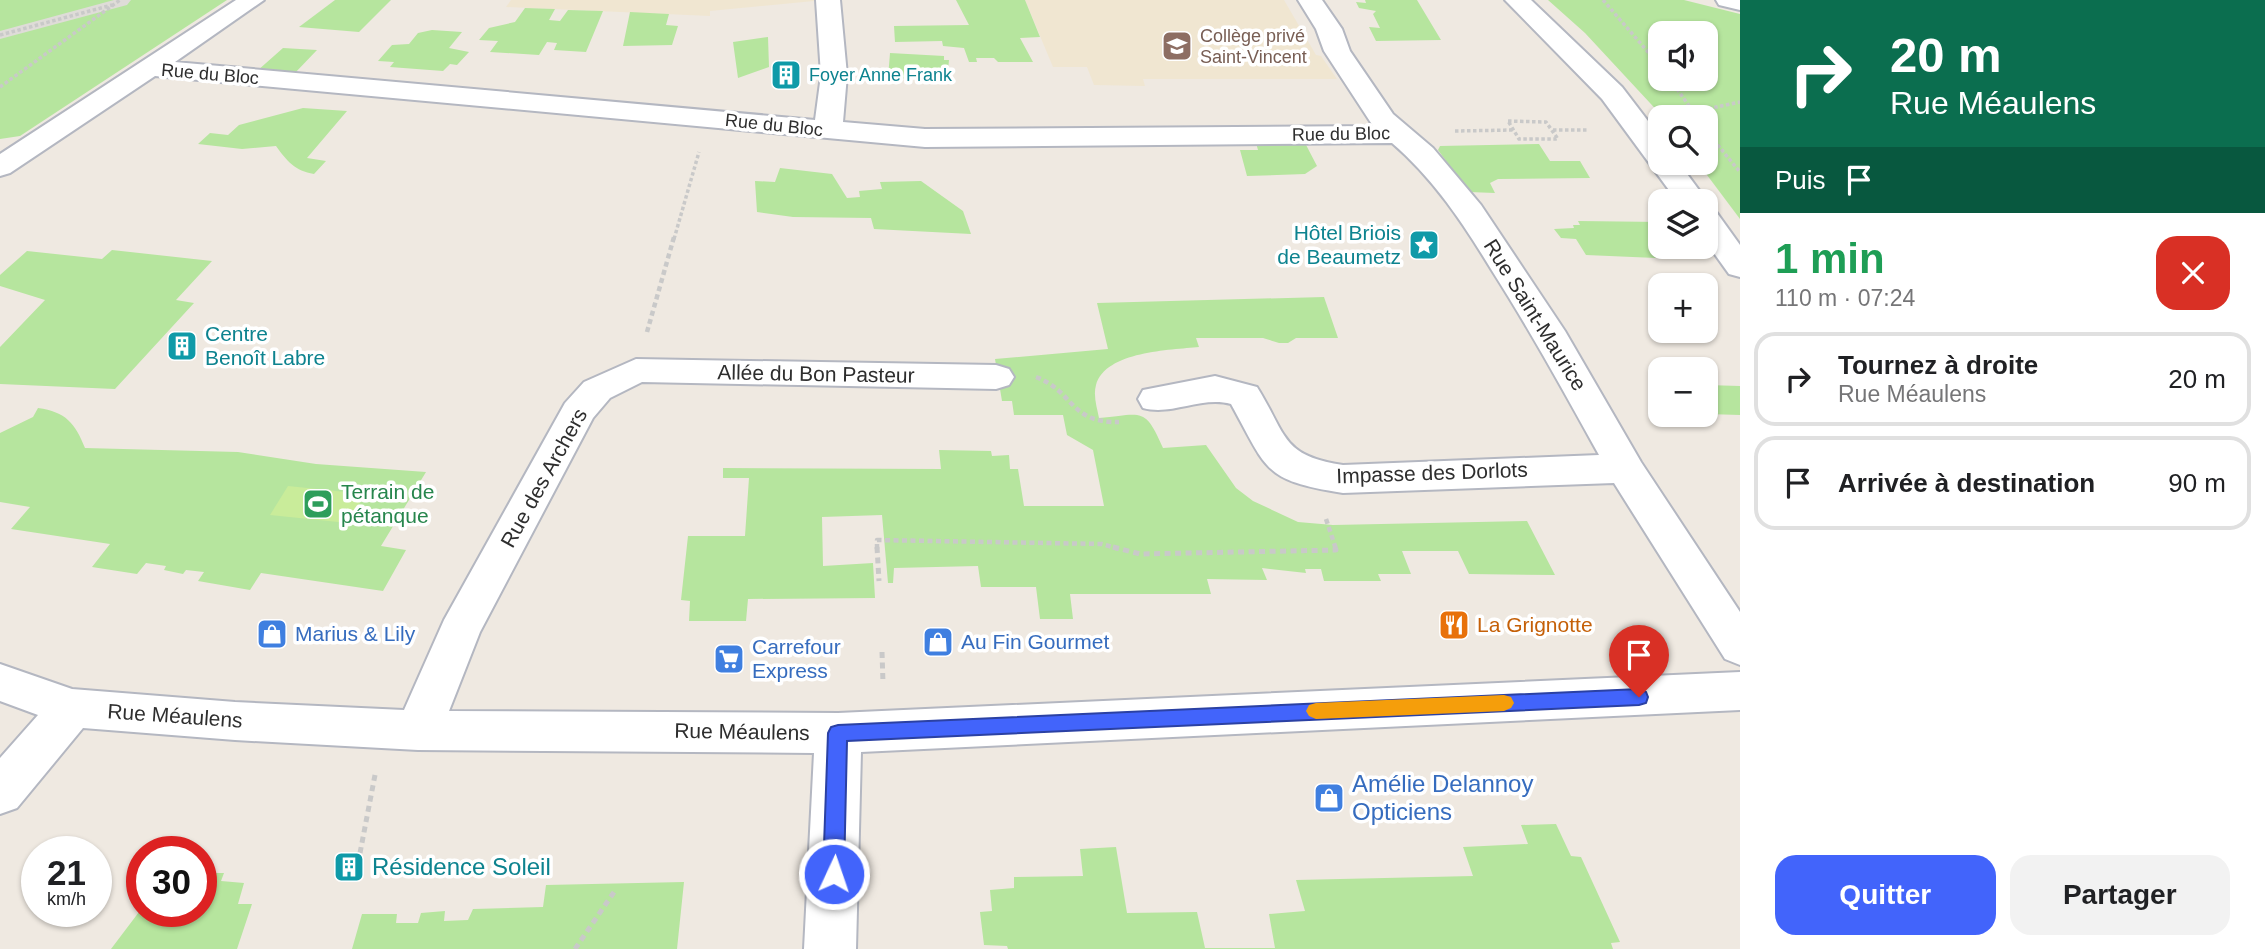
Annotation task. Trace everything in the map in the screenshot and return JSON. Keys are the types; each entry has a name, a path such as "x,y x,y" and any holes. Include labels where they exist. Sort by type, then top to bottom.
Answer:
{"street":[{"path":"0,167 252,0"},
{"path":"828,0 834,75 828,130"},
{"name":"Rue Saint-Maurice","path":"1310,0 1329,29 1337,51 1384,120 1423,154 1470,211 1548,331 1626,470 1740,647"},
{"path":"1517,0 1612,93 1648,141"},
{"path":"1728,0 1740,3"},
{"name":"Rue du Bloc","path":"150,68 925,138 1400,134"},
{"path":"1718,237 1740,267"},
{"name":"Allée du Bon Pasteur","path":"636,370 996,377"},
{"name":"Rue des Archers","path":"400,730 459,632 578,412 597,390 636,370"},
{"name":"Impasse des Dorlots","path":"1156,400 1215,388 1244,395 1280,458 1308,474 1343,479 1587,468 1626,470"},
{"name":"Rue Méaulens","path":"0,682 72,708 400,730 838,733 1740,691"},
{"path":"0,793 72,708"},
{"path":"830,949 838,733"}],"path":[{"path":"1603,0 1648,52"},
{"path":"0,35 118,2"},
{"path":"0,87 118,2"},
{"path":"1718,106 1740,103"},
{"path":"636,370 708,118"},
{"path":"1508,121 1546,122 1552,130 1558,139 1519,139 1508,121"},
{"path":"1552,130 1573,130"},
{"path":"1718,145 1740,172"},
{"path":"996,377 1041,378 1087,418 1097,423 1141,418 1156,400"},
{"path":"879,580 877,540 1102,544 1140,554 1336,550 1308,474"},
{"path":"360,853 400,730"},
{"path":"575,949 614,892"}],"shaded area":[{"path":"114,0 131,0 127,5 0,39 0,31"},
{"path":"511,0 814,1 710,11 710,16 506,7"},
{"name":"Collège privé Saint-Vincent","path":"1025,0 1284,0 1316,55 1321,56 1337,79 1143,79 1145,86 1094,85 1087,67 1053,67"}],"green space":[{"path":"0,0 227,0 20,136 0,139"},
{"path":"335,0 391,0 359,32 299,27"},
{"path":"956,0 1025,0 1040,37 1020,38 1033,62 998,62 994,58 976,58 977,62 969,62 964,48 943,46 942,41 895,42 894,26 969,25"},
{"path":"1365,0 1417,0 1441,40 1376,41 1369,27 1380,28 1373,14 1376,11 1359,8 1356,2 1366,3"},
{"path":"1548,0 1684,0 1740,14 1740,219 1707,175 1718,175 1718,105 1652,105 1585,33"},
{"path":"525,8 555,9 549,20 560,21 568,10 603,11 586,52 554,50 557,43 547,42 539,55 490,52 498,41 479,40 489,28 515,22"},
{"path":"630,12 669,14 666,25 678,26 672,45 623,46"},
{"path":"432,30 462,32 449,48 469,52 457,65 450,64 443,71 390,67 394,62 378,61 392,45 409,44 418,33"},
{"path":"768,37 769,67 738,78 733,42"},
{"path":"283,48 317,50 294,74 257,71"},
{"path":"890,53 944,56 944,60 949,60 947,80 888,78"},
{"path":"303,108 347,111 307,158 326,161 314,174 292,164 276,146 242,149 198,144 210,133 228,135 239,125"},
{"path":"1256,143 1305,143 1317,166 1305,174 1247,176 1240,150 1258,150"},
{"path":"1539,144 1550,161 1580,161 1590,178 1498,179 1490,183 1495,193 1469,192 1438,150 1440,146"},
{"path":"780,168 832,174 847,198 860,197 859,191 882,189 880,182 921,181 963,211 971,234 874,229 871,218 793,217 757,212 755,181 775,182"},
{"path":"1578,221 1648,222 1648,258 1586,255 1576,239 1561,238 1554,229 1580,225"},
{"path":"112,250 212,261 176,300 194,303 115,389 0,384 0,347 45,300 0,286 0,275 27,251 102,259"},
{"path":"1324,297 1338,338 1296,338 1288,343 1279,343 1263,338 1196,338 1199,347 1156,351 1125,359 1112,365 1102,374 1096,385 1095,398 1099,418 1140,416 1151,425 1163,448 1206,445 1236,488 1253,501 1298,522 1333,525 1527,521 1555,575 1469,574 1458,551 1402,551 1411,574 1378,574 1381,581 1324,581 1321,569 1305,569 1306,573 1262,568 1267,580 1207,579 1211,594 1070,594 1073,619 1040,619 1036,587 981,587 978,566 894,568 893,583 888,583 882,515 822,517 823,566 873,563 875,598 748,599 746,621 689,621 690,601 681,600 688,536 745,536 749,478 723,478 723,468 941,469 939,450 991,451 992,456 1009,455 1010,469 1018,469 1024,506 1104,506 1093,450 1067,435 1063,415 1014,415 1012,401 1002,401 995,359 1108,349 1097,303"},
{"path":"1718,385 1740,386 1740,415 1718,414"},
{"path":"38,408 56,412 68,420 85,448 238,452 316,464 426,472 381,546 406,550 383,591 261,573 250,590 198,581 204,572 186,570 183,574 164,570 166,566 146,563 137,574 92,567 110,544 11,529 30,507 0,502 0,433 33,417"},
{"name":"Terrain de pétanque","path":"288,486 365,494 348,523 270,515"},
{"path":"1556,824 1571,856 1581,857 1620,942 1611,943 1613,949 1008,949 1007,946 984,945 980,912 992,911 990,890 1014,888 1014,877 1083,876 1080,849 1116,847 1127,913 1197,912 1205,948 1275,948 1269,914 1305,911 1296,880 1473,876 1463,847 1528,844 1521,825"},
{"path":"217,873 224,873 221,881 244,883 238,904 252,904 237,949 111,949 128,927 217,927"},
{"path":"684,882 677,949 352,949 362,914 397,914 396,923 418,923 421,913 445,911 444,921 468,920 473,909 543,907 546,885"}],"slow traffic":[{"path":"1316,711 1504,703"}],"place":[{"name":"Collège privé Saint-Vincent","path":"1177,46"},
{"name":"Foyer Anne Frank","path":"786,75"},
{"name":"Hôtel Briois de Beaumetz","path":"1424,245"},
{"name":"Centre Benoît Labre","path":"182,346"},
{"name":"Terrain de pétanque","path":"318,504"},
{"name":"La Grignotte","path":"1454,625"},
{"name":"Marius & Lily","path":"272,634"},
{"name":"Au Fin Gourmet","path":"938,642"},
{"name":"Carrefour Express","path":"729,659"},
{"name":"Amélie Delannoy Opticiens","path":"1329,798"},
{"name":"Résidence Soleil","path":"349,867"}],"route":[{"path":"834,874 838,733 1639,697"}]}
